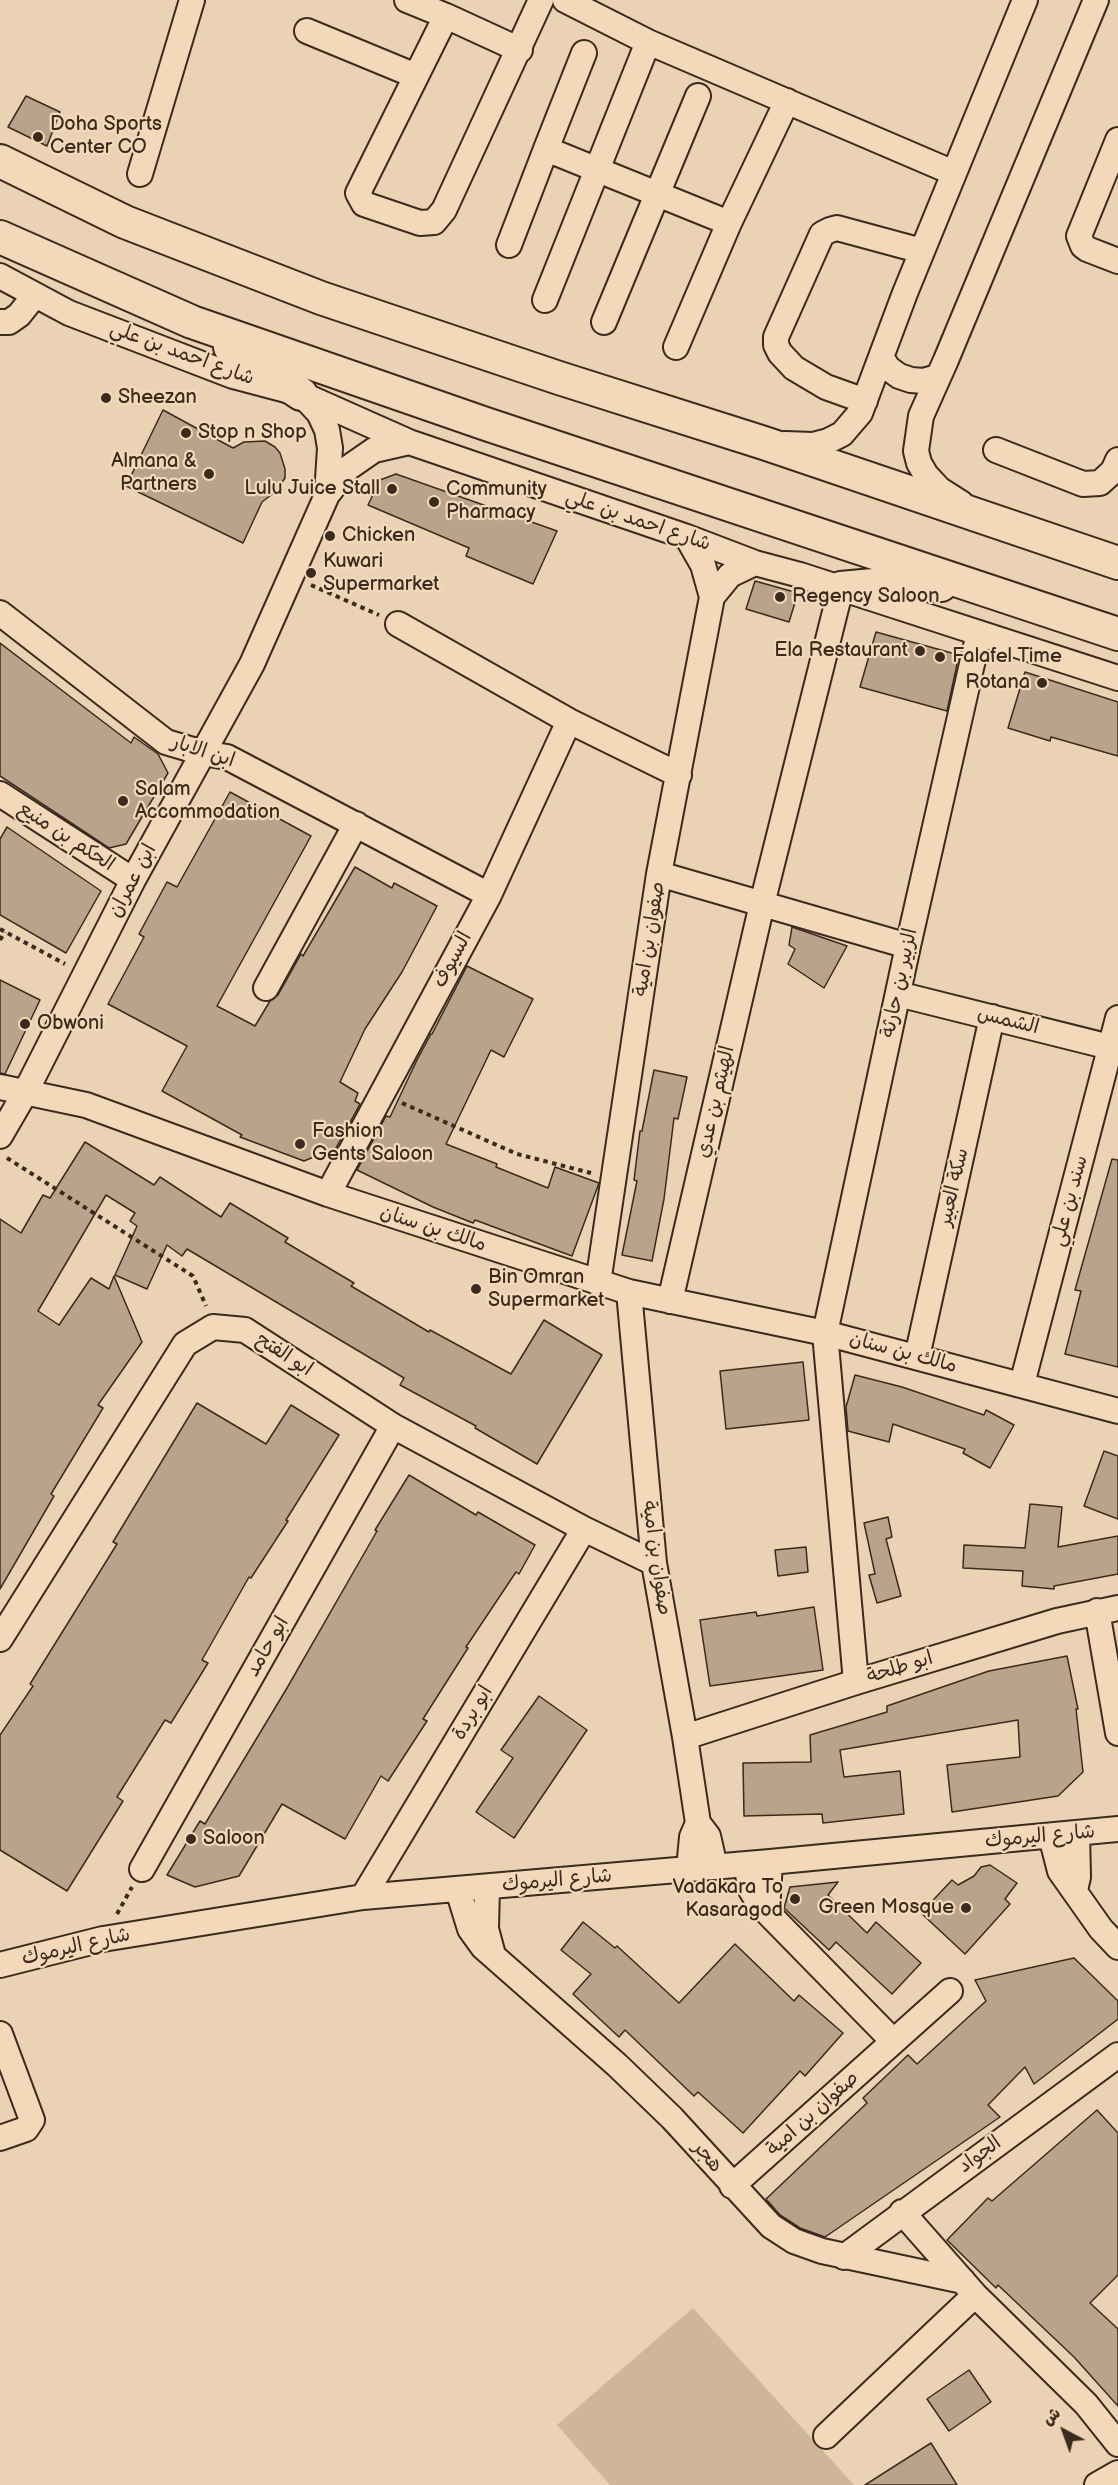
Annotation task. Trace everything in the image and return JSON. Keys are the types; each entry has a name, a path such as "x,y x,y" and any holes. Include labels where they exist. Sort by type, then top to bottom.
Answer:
{"main road":[{"path":"0,161 125,222 321,298 559,378 764,443 1118,563"},
{"name":"شارع احمد بن علي","path":"0,237 192,322 486,424 1118,634"},
{"path":"192,322 301,394"},
{"path":"841,588 895,583 981,587"}],"street":[{"path":"140,174 192,0"},
{"path":"407,0 520,50"},
{"path":"446,16 358,193 364,204 420,223 434,222 444,210 520,50 541,0"},
{"path":"565,0 648,42 954,173"},
{"path":"764,443 813,445 842,434 853,424 866,401 922,251 1025,0"},
{"path":"983,517 939,489 926,475 919,463 916,451 921,416 1096,0"},
{"path":"307,31 416,76"},
{"path":"545,300 648,42"},
{"path":"509,245 584,53"},
{"path":"604,322 698,96"},
{"path":"676,347 729,223 786,101"},
{"path":"1118,140 1111,176 1079,236 1083,246 1087,249 1118,261"},
{"path":"546,149 729,223"},
{"path":"866,401 826,387 794,368 780,353 776,345 776,337 822,234 837,228 922,251"},
{"name":"شارع احمد بن علي","path":"0,276 69,313 233,376 301,394 409,442 687,537 755,563 841,588 1118,678"},
{"path":"0,322 9,322 19,315 35,295"},
{"path":"881,357 888,368 905,378 924,381 937,377"},
{"name":"ابن عمران","path":"301,394 318,413 327,430 330,448 327,495"},
{"name":"ابن عمران","path":"0,1136 25,1093 133,880 252,664 327,495 348,468 374,450 409,442"},
{"path":"996,450 1083,484 1100,483 1113,471 1118,460"},
{"name":"صفوان بن امية","path":"598,1283 659,874 712,597 703,565 687,537"},
{"path":"712,597 730,575 755,563"},
{"name":"الهيثم بن عدي","path":"670,1301 762,904 841,588"},
{"name":"ابن الابار","path":"0,613 166,742 202,753 227,757 489,895"},
{"path":"398,624 569,721 679,775"},
{"name":"الزبير بن حارثة","path":"856,1682 825,1333 908,946 979,633"},
{"name":"السيوف","path":"328,1194 489,895 569,721"},
{"name":"الحكم بن منيع","path":"0,794 133,880"},
{"path":"266,988 356,824"},
{"path":"659,874 908,946"},
{"name":"الشمس","path":"898,994 1115,1048"},
{"name":"سكة العبير","path":"917,1357 992,1017"},
{"name":"سند بن علي","path":"1022,1384 1115,1048 1118,1018"},
{"name":"مالك بن سنان","path":"0,1087 86,1105 328,1194 629,1292 825,1333 1118,1411"},
{"name":"صفوان بن امية","path":"629,1292 654,1563 698,1823 708,1836 714,1867"},
{"path":"0,1639 185,1344 213,1327"},
{"name":"ابو الفتح","path":"213,1327 245,1330 393,1426 584,1529 654,1563"},
{"name":"ابو حامد","path":"142,1869 393,1426"},
{"name":"ابو بردة","path":"363,1897 584,1529"},
{"path":"1108,1610 1118,1733"},
{"name":"ابو طلحة","path":"685,1737 1057,1621 1108,1610"},
{"name":"صفوان بن امية","path":"689,1869 692,1837 698,1823"},
{"name":"شارع اليرموك","path":"0,1965 103,1939 363,1897 1118,1829"},
{"path":"1076,1890 1077,1833"},
{"path":"1051,1836 1060,1871 1076,1890 1101,1929 1118,1947"},
{"path":"767,1912 770,1862"},
{"path":"746,1864 754,1897 893,2042"},
{"path":"487,1887 486,1929 492,1955"},
{"name":"هجر","path":"458,1890 470,1929 483,1947 656,2103 771,2226 794,2241 843,2257 969,2288"},
{"name":"صفوان بن امية","path":"732,2186 950,1991"},
{"path":"0,2034 32,2120 26,2129 0,2138"},
{"name":"الجواد","path":"843,2257 1118,2055"},
{"path":"902,2212 969,2288 1086,2404 1118,2444"},
{"path":"826,2436 969,2288"},
{"path":"1097,2485 1118,2473"}],"path":[{"path":"291,576 398,624"},
{"path":"0,929 85,974"},
{"path":"0,940 5,932"},
{"path":"382,1094 517,1154 614,1178"},
{"path":"0,1153 193,1276 213,1327"},
{"path":"103,1939 142,1869"}],"shaded area":[{"path":"693,2308 854,2485 610,2485 557,2425"}],"building":[{"path":"26,96 60,112 47,146 8,127"},
{"name":"Almana & Partners","path":"163,410 233,448 244,442 265,441 280,453 285,478 275,492 262,502 243,543 126,486"},
{"path":"396,474 557,531 533,584 466,556 469,548 368,505 380,480"},
{"path":"755,581 798,593 789,622 746,609"},
{"path":"876,632 959,655 947,711 860,687"},
{"path":"0,643 131,743 134,737 158,754 168,773 126,844 109,848 0,776"},
{"path":"1025,672 1118,702 1118,756 1051,737 1050,741 1008,728"},
{"path":"230,792 311,836 217,1006 255,1026 270,1001 278,995 301,954 303,956 355,867 392,888 394,883 437,906 402,972 365,1029 340,1082 358,1093 355,1101 360,1104 336,1148 304,1161 240,1137 242,1135 162,1091 187,1046 108,1004 144,937 139,934 167,882 177,887"},
{"path":"7,827 101,891 66,953 0,915 0,839"},
{"path":"792,927 847,946 824,988 788,964 795,949 789,945"},
{"path":"467,966 533,999 504,1057 491,1050 446,1144 497,1164 496,1167 548,1188 555,1167 599,1183 572,1256 433,1207 357,1170 386,1116 390,1117 417,1060"},
{"path":"0,980 40,1000 5,1074 0,1073"},
{"path":"654,1070 687,1077 678,1119 674,1118 664,1199 652,1261 622,1255 637,1181 634,1180 640,1131 642,1131"},
{"path":"85,1142 154,1185 160,1177 221,1217 230,1203 288,1238 285,1242 354,1283 351,1286 429,1332 430,1330 511,1374 544,1320 602,1355 537,1464 475,1428 476,1426 400,1385 404,1378 187,1249 182,1256 167,1245 147,1289 115,1275 137,1226 130,1221 135,1213 106,1195 38,1311 59,1325 91,1278 109,1289 114,1276 142,1342 98,1405 103,1408 51,1494 54,1496 0,1589 0,1219 21,1233 43,1195 50,1198"},
{"path":"1112,1159 1118,1160 1118,1367 1065,1354 1081,1291 1075,1290"},
{"path":"803,1362 809,1420 726,1429 720,1371"},
{"path":"855,1375 902,1387 984,1415 986,1410 1014,1425 990,1468 963,1453 965,1449 893,1424 889,1442 848,1431 846,1407"},
{"path":"197,1403 266,1444 291,1405 339,1435 286,1520 288,1521 251,1578 249,1577 202,1660 208,1663 171,1723 165,1720 117,1797 123,1801 67,1891 0,1850 0,1735 33,1686 30,1684 117,1544 113,1542"},
{"path":"1104,1451 1118,1456 1118,1519 1084,1506"},
{"path":"409,1475 476,1515 478,1512 535,1545 519,1574 516,1572 466,1647 468,1648 423,1719 427,1721 388,1781 381,1776 345,1839 282,1804 239,1876 195,1887 167,1875 200,1821 205,1824 287,1688 377,1531 375,1530"},
{"path":"1030,1504 1062,1507 1058,1547 1118,1536 1118,1574 1054,1586 1054,1589 1022,1586 1023,1571 963,1568 964,1545 1025,1548"},
{"path":"888,1517 892,1537 886,1539 901,1596 877,1603 869,1575 875,1574 864,1523"},
{"path":"806,1547 808,1572 778,1576 775,1550"},
{"path":"814,1607 823,1670 710,1686 700,1620 756,1612 757,1616"},
{"path":"1067,1656 1078,1709 1076,1709 1083,1772 1058,1796 952,1812 947,1765 1020,1757 1018,1720 840,1750 844,1777 900,1771 904,1814 823,1823 822,1814 744,1816 743,1763 811,1762 810,1735 887,1712 887,1706 989,1671"},
{"path":"539,1696 587,1730 514,1838 476,1812 513,1758 501,1750"},
{"name":"Green Mosque","path":"990,1865 1017,1883 1005,1899 1010,1904 965,1954 921,1913 952,1880 958,1885 974,1876 981,1867"},
{"path":"838,1882 828,1895 867,1933 876,1922 921,1963 892,1994 836,1942 829,1950 784,1908 790,1887"},
{"path":"583,1922 615,1948 617,1946 679,2003 735,1944 794,2001 799,1995 843,2033 805,2076 800,2071 743,2133 698,2092 694,2096 625,2030 619,2037 573,1994 591,1974 561,1950"},
{"path":"1074,1958 1118,2001 1118,2019 1034,2084 1025,2067 988,2105 1000,2117 825,2237 800,2228 780,2215 766,2199 867,2103 863,2098 908,2055 917,2064 986,2001 975,1980"},
{"path":"1097,2110 1118,2133 1118,2275 1090,2303 1118,2329 1118,2406 1074,2357 998,2285 996,2288 947,2240 988,2198 992,2201"},
{"path":"969,2370 991,2402 949,2431 927,2399"},
{"path":"931,2443 957,2485 865,2485"}],"place":[{"name":"Doha Sports Center CO","path":"38,137"},
{"name":"Sheezan","path":"106,398"},
{"name":"Stop n Shop","path":"186,433"},
{"name":"Almana & Partners","path":"209,474"},
{"name":"Lulu Juice Stall","path":"392,489"},
{"name":"Community Pharmacy","path":"434,502"},
{"name":"Chicken","path":"330,536"},
{"name":"Kuwari Supermarket","path":"311,573"},
{"name":"Regency Saloon","path":"780,597"},
{"name":"Ela Restaurant","path":"920,651"},
{"name":"Falafel Time","path":"940,657"},
{"name":"Rotana","path":"1042,683"},
{"name":"Salam Accommodation","path":"123,801"},
{"name":"Obwoni","path":"25,1024"},
{"name":"Fashion Gents Saloon","path":"300,1144"},
{"name":"Bin Omran Supermarket","path":"476,1289"},
{"name":"Saloon","path":"191,1839"},
{"name":"Vadakara To Kasaragod","path":"795,1899"},
{"name":"Green Mosque","path":"966,1908"}]}
